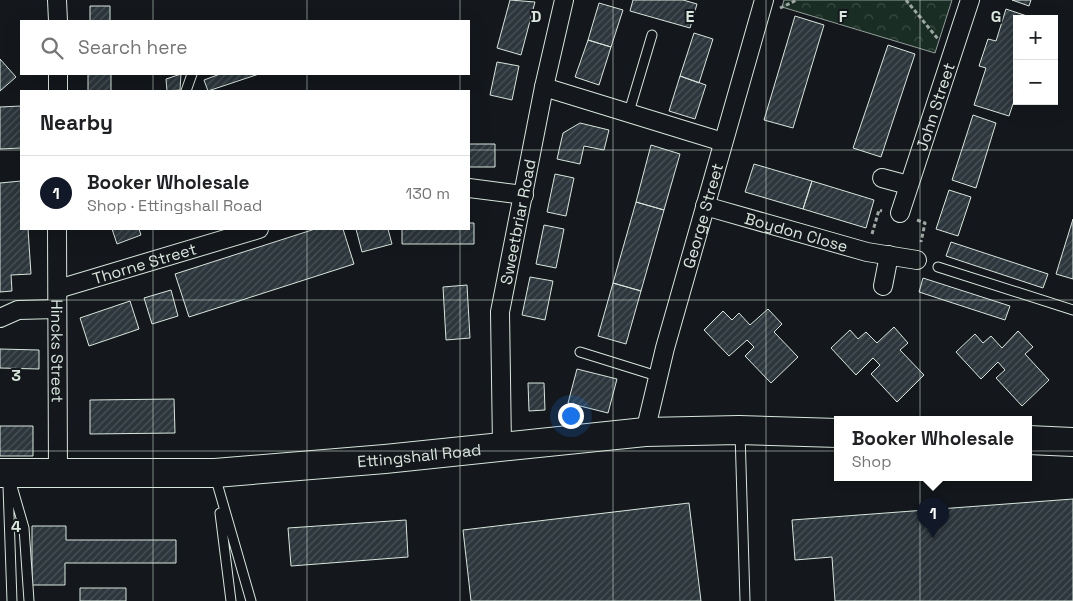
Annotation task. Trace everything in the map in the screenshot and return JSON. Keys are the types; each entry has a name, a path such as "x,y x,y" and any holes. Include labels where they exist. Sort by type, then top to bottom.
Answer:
{"main road":[{"name":"Ettingshall Road","path":"4,473 214,473 385,459 645,432 740,430 834,433"},
{"path":"1032,440 1073,442"}],"street":[{"path":"57,0 58,20"},
{"name":"Sweetbriar Road","path":"502,446 500,312 544,87 564,0"},
{"name":"George Street","path":"645,432 657,376 722,142 764,0"},
{"name":"John Street","path":"900,213 970,0"},
{"path":"58,75 58,90"},
{"path":"544,87 722,142"},
{"path":"882,178 908,185"},
{"path":"470,188 524,195"},
{"name":"Boydon Close","path":"704,206 867,252 917,260"},
{"name":"Hincks Street","path":"57,230 58,474"},
{"name":"Thorne Street","path":"58,289 256,230"},
{"path":"883,286 889,255"},
{"path":"0,318 18,310 57,309"}],"lane":[{"path":"629,112 652,36"},
{"path":"186,90 192,75"},
{"path":"938,267 1073,310"},
{"path":"580,352 657,376"},
{"path":"740,430 745,601"},
{"path":"4,473 12,601"},
{"path":"4,473 24,528 28,601"},
{"path":"214,473 231,601"},
{"path":"214,473 251,601"}],"path":[{"path":"906,0 939,40 950,59"}],"green space":[{"path":"784,0 952,0 935,53 782,7"}],"building":[{"path":"510,0 535,2 521,55 497,48"},
{"path":"633,0 683,0 697,4 690,28 630,11"},
{"path":"1012,0 1031,0 1029,6"},
{"path":"599,3 623,10 611,47 588,40"},
{"path":"90,6 110,6 110,20 90,20"},
{"path":"1006,9 1024,15 1013,15 1013,104 1009,116 974,105 986,68 979,66 988,39 996,41"},
{"path":"795,16 824,25 793,128 764,120"},
{"path":"694,33 713,39 699,83 680,76"},
{"path":"588,40 611,47 599,85 575,77"},
{"path":"888,45 915,54 881,157 853,148"},
{"path":"0,59 16,77 0,91"},
{"path":"497,62 519,66 512,100 490,95"},
{"path":"88,75 111,75 111,90 88,90"},
{"path":"181,75 180,90 167,90 166,79"},
{"path":"217,75 256,75 211,90 208,90 204,80"},
{"path":"680,76 706,85 695,119 669,111"},
{"path":"20,106 20,148 0,149 0,107"},
{"path":"973,115 996,123 976,188 952,180"},
{"path":"580,123 609,130 604,150 584,146 580,164 557,159 563,133"},
{"path":"470,144 495,144 495,167 470,167"},
{"path":"651,145 680,154 664,210 636,202"},
{"path":"754,164 812,181 803,209 745,192"},
{"path":"555,174 574,178 566,216 547,212"},
{"path":"20,181 20,230 28,230 31,274 11,275 12,291 0,292 0,183"},
{"path":"812,181 874,200 866,228 803,209"},
{"path":"949,190 971,197 958,236 936,229"},
{"path":"636,202 664,210 641,291 613,283"},
{"path":"1073,219 1073,279 1056,274"},
{"path":"470,223 474,223 474,244 402,244 402,230 470,230"},
{"path":"544,225 564,229 556,268 536,264"},
{"path":"112,230 139,230 141,235 117,244"},
{"path":"312,230 343,230 354,264 189,317 175,274"},
{"path":"356,230 388,230 392,244 362,252"},
{"path":"951,242 1048,274 1043,288 946,256"},
{"path":"530,277 553,281 545,320 522,315"},
{"path":"923,278 1010,306 1005,320 919,292"},
{"path":"613,283 641,291 626,344 598,336"},
{"path":"467,285 470,338 446,340 443,287"},
{"path":"171,290 178,316 152,324 144,298"},
{"path":"130,301 139,329 89,346 80,318"},
{"path":"768,309 782,324 774,332 798,357 771,383 745,356 754,347 747,340 729,356 704,330 723,311 732,320 739,313 750,325"},
{"path":"894,327 908,343 900,350 924,375 897,402 871,374 880,365 873,358 856,375 831,348 850,330 858,339 866,332 877,343"},
{"path":"1018,331 1033,347 1025,354 1049,380 1022,406 996,378 1005,370 998,362 981,379 956,352 975,334 983,343 991,336 1002,348"},
{"path":"0,349 39,350 39,369 0,368"},
{"path":"577,369 617,379 608,413 568,403"},
{"path":"528,383 544,383 545,410 529,411"},
{"path":"174,399 175,433 90,434 90,400"},
{"path":"0,426 33,426 33,456 0,456"},
{"path":"1073,499 1073,601 835,601 832,557 795,560 792,520"},
{"path":"689,503 701,601 471,601 463,530"},
{"path":"406,520 408,557 291,566 288,528"},
{"path":"32,526 66,526 66,540 176,540 176,563 65,563 65,585 32,585"},
{"path":"80,588 126,588 126,601 80,601"}],"place":[{"name":"Booker Wholesale","path":"933,538"}]}
